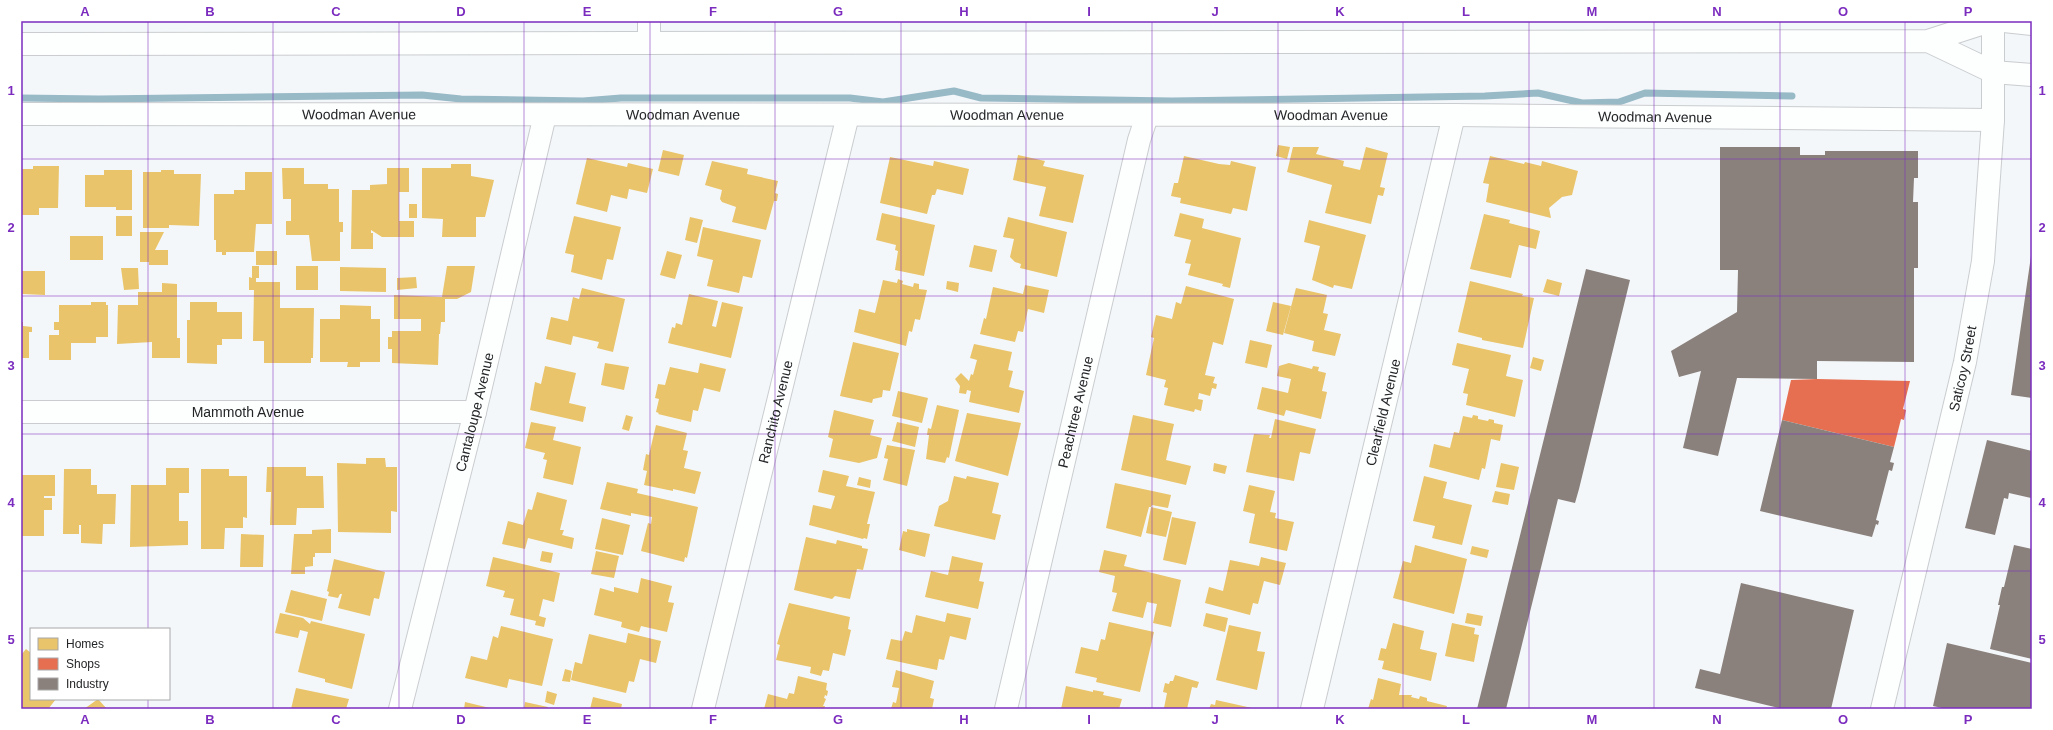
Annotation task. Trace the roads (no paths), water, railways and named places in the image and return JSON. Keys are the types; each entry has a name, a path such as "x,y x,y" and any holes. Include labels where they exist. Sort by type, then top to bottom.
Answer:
{"street":[{"path":"21,44 649,31 1928,42 1992,21"},
{"name":"Saticoy Street","path":"1882,709 1965,362 1983,261 1993,120 1992,21"},
{"path":"2004,21 2032,24"},
{"path":"1928,42 1993,72 2032,75"},
{"name":"Woodman Avenue","path":"21,114 1147,116 1454,115 1993,120"},
{"name":"Cantaloupe Avenue","path":"400,709 475,412 544,115"},
{"name":"Ranchito Avenue","path":"703,709 848,115"},
{"name":"Clearfield Avenue","path":"1312,709 1454,115"},
{"name":"Peachtree Avenue","path":"1006,709 1139,140 1147,116"},
{"name":"Mammoth Avenue","path":"21,412 475,412"}],"waterway":[{"path":"21,98 99,99 422,95 461,99 583,101 621,98 850,98 883,102 954,91 981,98 1172,101 1485,96 1538,93 1582,103 1619,102 1645,93 1792,96"}]}
